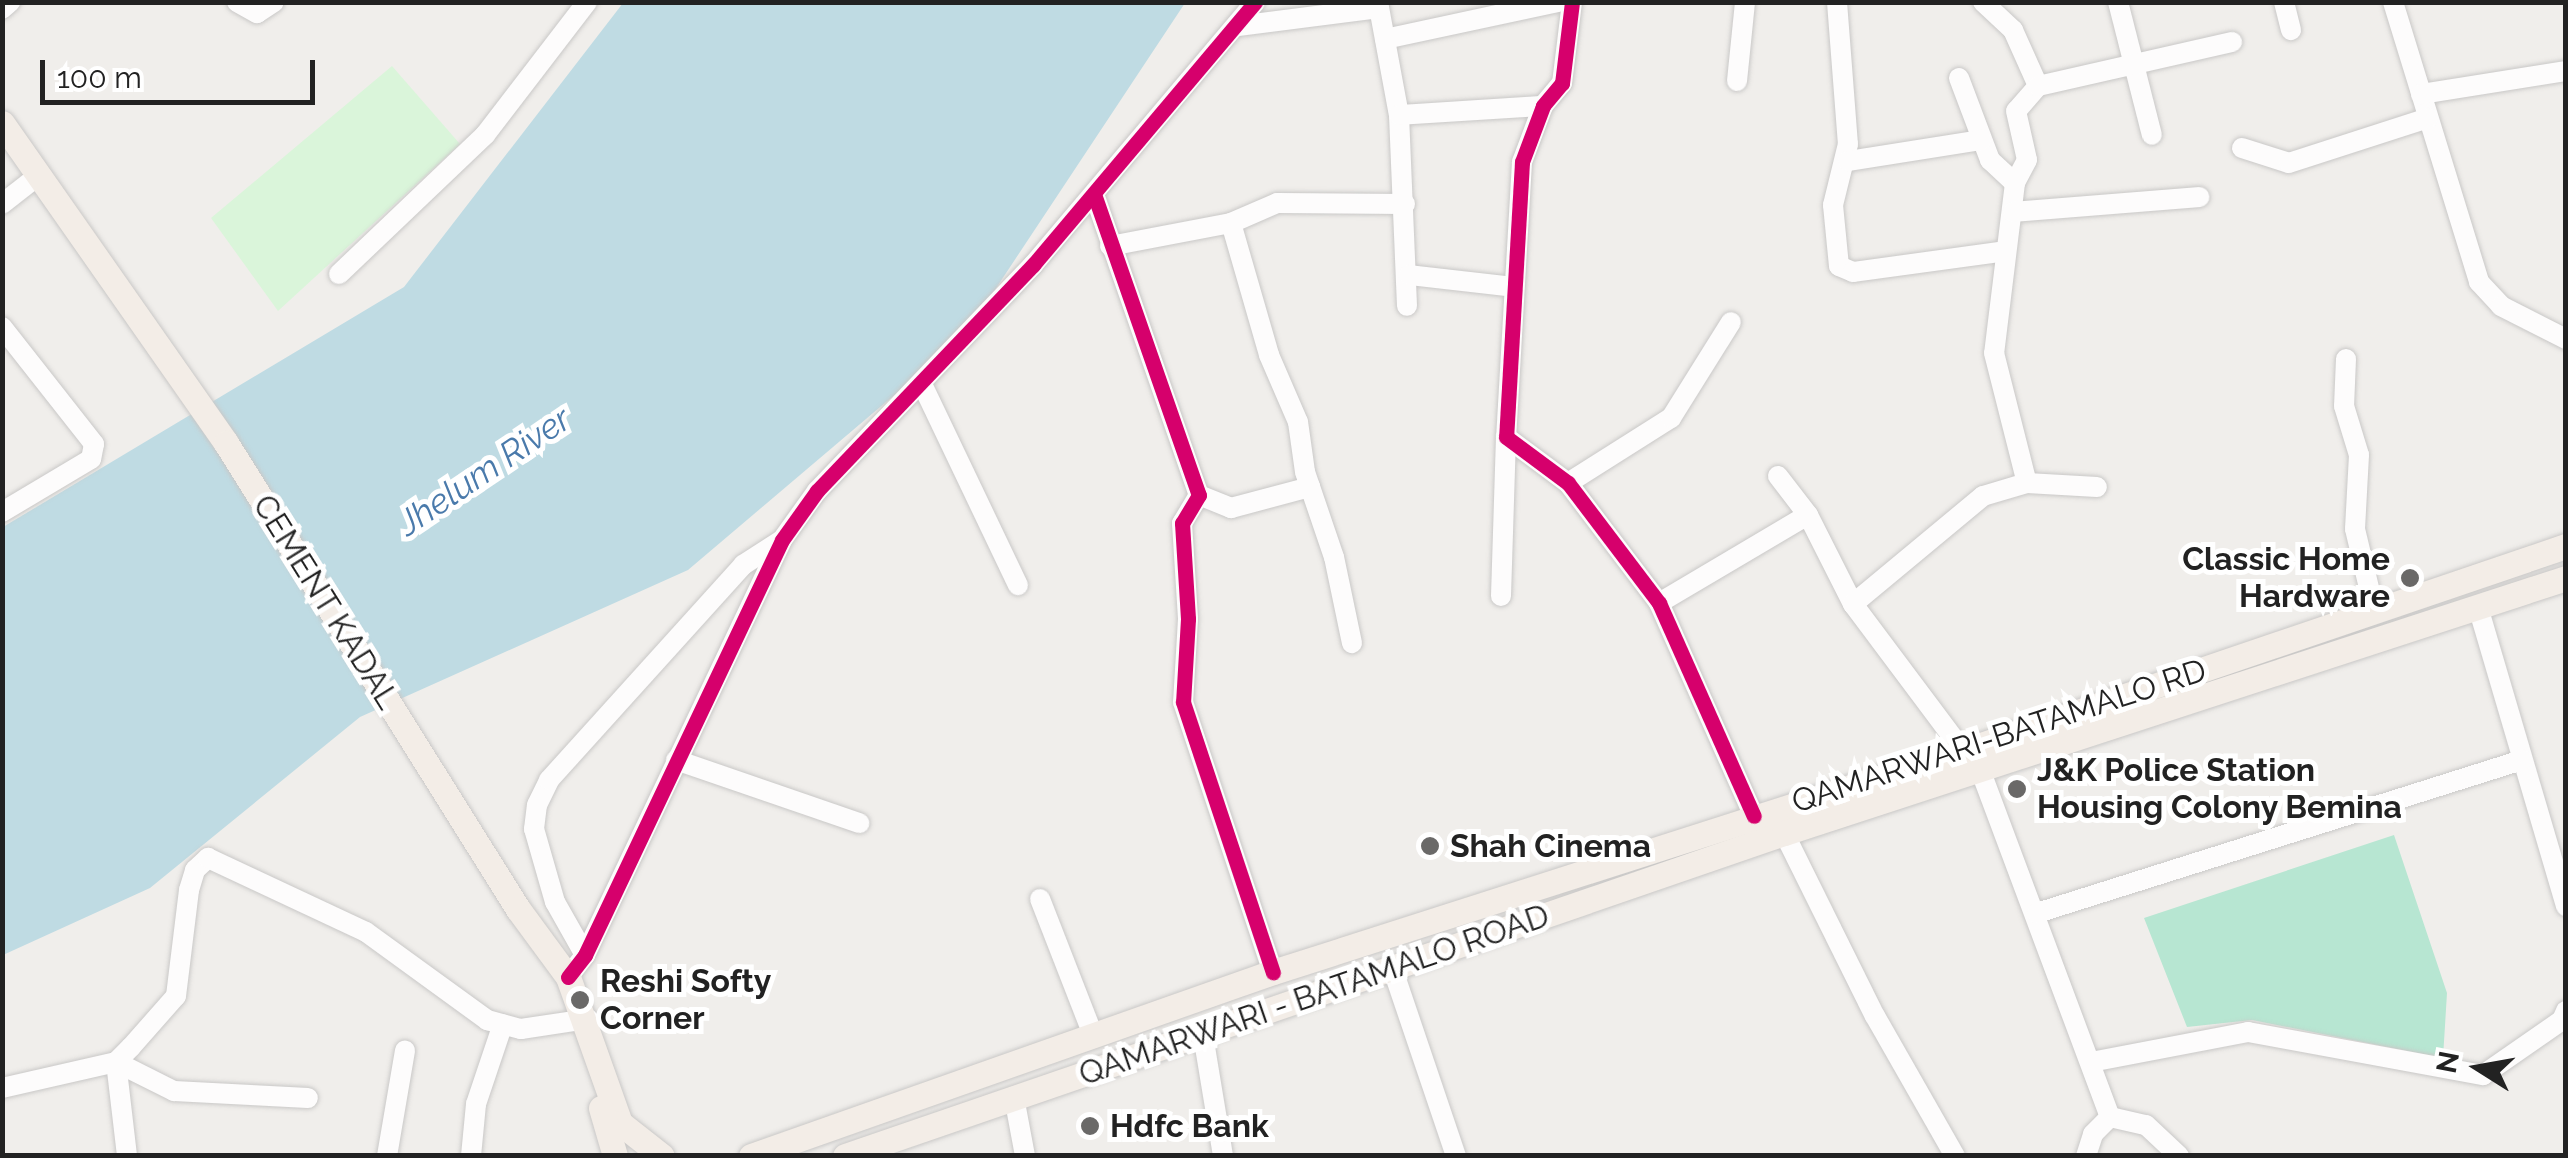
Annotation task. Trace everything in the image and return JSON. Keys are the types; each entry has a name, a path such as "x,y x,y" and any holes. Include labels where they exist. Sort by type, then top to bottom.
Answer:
{"main road":[{"name":"CEMENT KADAL","path":"2,122 226,443 426,762 568,977 582,1017"},
{"name":"QAMARWARI-BATAMALO RD","path":"751,1156 1272,972 1964,751 2566,546"},
{"name":"QAMARWARI-BATAMALO RD","path":"1784,833 1981,772 2566,578"},
{"name":"QAMARWARI - BATAMALO ROAD","path":"844,1156 1784,833"},
{"path":"582,1017 615,1156"},
{"path":"582,1017 620,1122 662,1156"}],"street":[{"path":"2,9 10,2"},
{"path":"237,2 257,13 274,2"},
{"path":"568,977 586,955 782,540 817,490 922,384 1094,194 1238,26 1254,2"},
{"path":"1385,39 1558,2"},
{"path":"1501,596 1522,162 1543,106 1565,75 1572,2"},
{"path":"1736,81 1745,2"},
{"path":"1836,2 1848,160 1832,221 1835,257 1846,270 2006,251"},
{"path":"1983,2 2013,30 2038,86"},
{"path":"2118,2 2152,135"},
{"path":"2284,2 2292,30"},
{"path":"2393,2 2479,282 2501,306 2566,339"},
{"path":"339,274 485,135 586,3"},
{"path":"1238,26 1378,5 1399,116 1410,275 1406,306"},
{"path":"2026,483 1994,353 2015,183 2027,154 2016,111 2038,86 2134,68 2232,42"},
{"path":"2422,94 2566,72"},
{"path":"1959,78 1995,168 2015,183"},
{"path":"1399,116 1543,106"},
{"path":"2242,148 2289,163 2428,118"},
{"path":"1848,160 1981,140"},
{"path":"2,204 40,176"},
{"path":"1094,194 1199,495 1231,508 1310,487"},
{"path":"2013,212 2198,197"},
{"path":"1110,246 1231,222 1287,201 1405,204"},
{"path":"1231,222 1269,355 1298,422 1310,487 1334,557 1352,643"},
{"path":"1410,275 1514,287"},
{"path":"1568,483 1671,418 1731,322"},
{"path":"2,328 94,444 91,459 2,512"},
{"path":"2346,360 2344,406 2359,455 2355,529 2375,613"},
{"path":"922,384 1018,585"},
{"path":"1506,437 1568,483 1658,603 1754,816"},
{"path":"1778,476 1808,515 1852,604 1964,751"},
{"path":"1852,604 1983,496 2026,483 2096,486"},
{"path":"1199,495 1182,523 1188,619 1183,702 1272,972"},
{"path":"1658,603 1808,515"},
{"path":"586,955 555,902 539,849 534,829 543,792 743,565 782,540"},
{"path":"2478,606 2566,906"},
{"path":"676,760 859,823"},
{"path":"2037,913 2522,760"},
{"path":"1981,772 2037,913 2110,1118"},
{"path":"1784,833 1955,1156"},
{"path":"2,1088 116,1062 176,996 189,890 195,870 208,858 366,932 487,1020 521,1029 582,1017"},
{"path":"1040,900 1093,1036"},
{"path":"1393,970 1456,1156"},
{"path":"2091,1062 2248,1032 2483,1075 2562,1020 2566,1011"},
{"path":"471,1156 476,1104 504,1024"},
{"path":"1203,1035 1223,1156"},
{"path":"387,1156 405,1051"},
{"path":"116,1062 174,1091 308,1098"},
{"path":"116,1062 127,1156"},
{"path":"1014,1096 1024,1156"},
{"path":"2086,1156 2093,1134 2110,1118"},
{"path":"2110,1118 2146,1125 2180,1156"}],"green space":[{"path":"392,66 460,144 278,311 211,218"},
{"path":"2394,835 2447,993 2443,1058 2252,1020 2187,1027 2144,918"}],"water":[{"name":"Jhelum River","path":"623,3 1185,3 965,335 688,570 360,717 150,888 3,955 3,527 404,287"}],"cycle path":[{"path":"568,977 585,955 782,540 817,491 1033,265 1255,2"},
{"path":"1572,2 1562,83 1543,106 1522,162 1506,437 1568,483 1659,603 1754,816"},
{"path":"1094,194 1199,495 1182,523 1188,619 1183,702 1273,972"}],"place":[{"name":"Classic Home Hardware","path":"2410,578"},
{"name":"J&K Police Station Housing Colony Bemina","path":"2017,789"},
{"name":"Shah Cinema","path":"1430,846"},
{"name":"Reshi Softy Corner","path":"580,1000"},
{"name":"Hdfc Bank","path":"1090,1126"}]}
